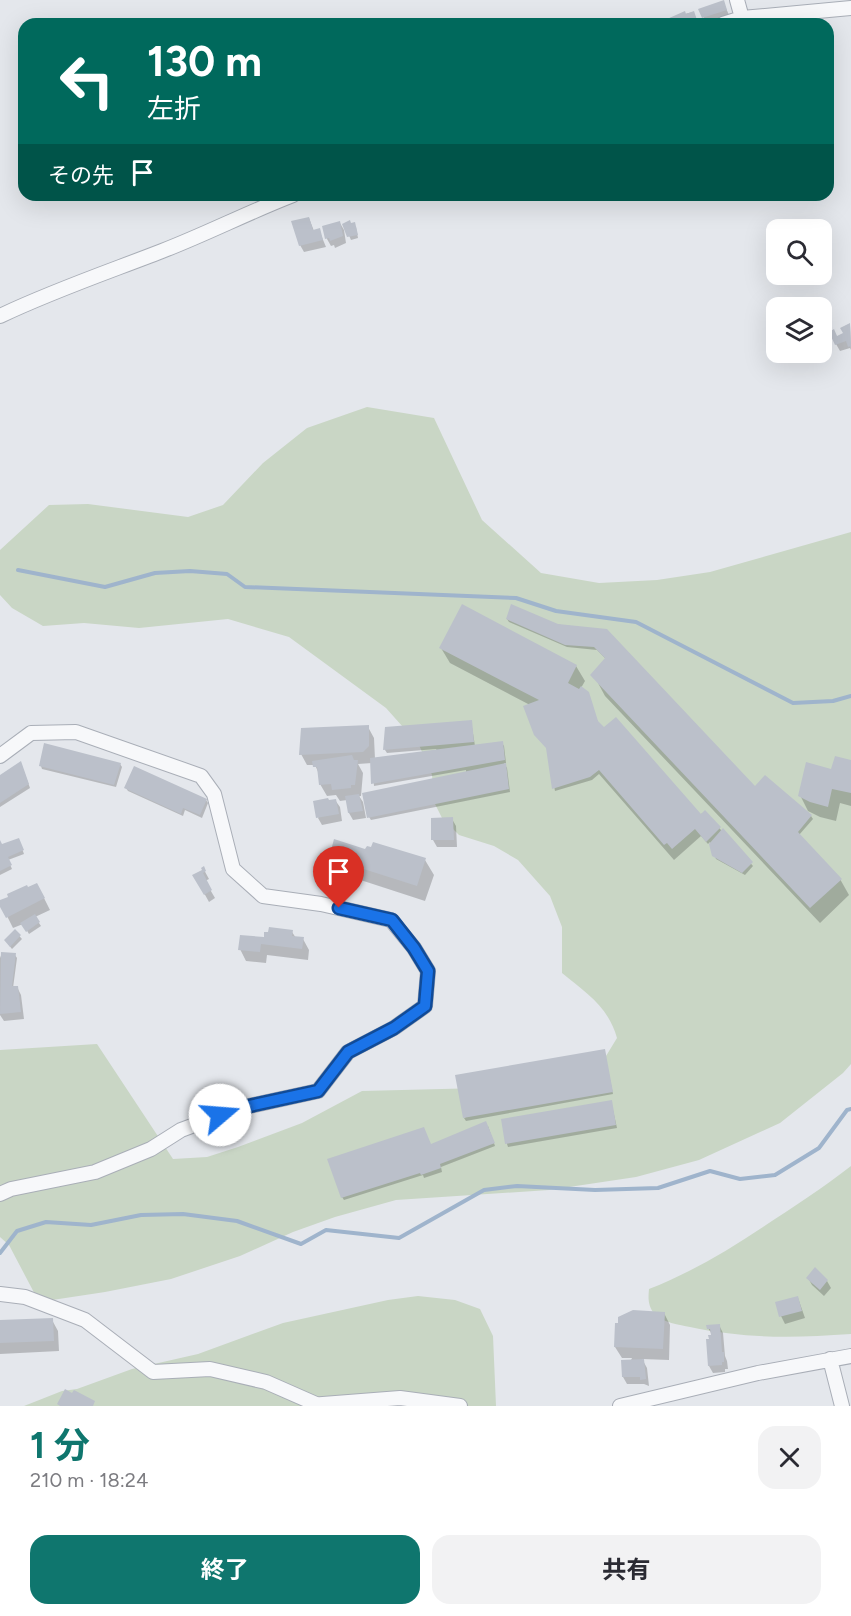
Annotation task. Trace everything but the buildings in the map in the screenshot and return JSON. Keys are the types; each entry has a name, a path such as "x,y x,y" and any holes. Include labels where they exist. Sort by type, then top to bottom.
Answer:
{"street":[{"path":"737,0 742,18 851,8"},
{"path":"0,316 279,201"},
{"path":"0,756 31,733 76,732 201,776 214,794 233,869 263,896 321,904 392,920 414,948 428,971 425,1006 394,1028 348,1052 318,1091 240,1108 181,1130 151,1149 95,1172 11,1189 0,1194"},
{"path":"0,1294 25,1297 85,1320 153,1372 210,1369 266,1382 311,1405 400,1398 460,1406"},
{"path":"620,1406 758,1373 851,1356"},
{"path":"830,1359 842,1406"}],"green space":[{"path":"367,407 434,418 482,520 541,573 599,583 657,580 710,572 851,532 851,1064 843,1073 780,1123 699,1160 636,1177 549,1190 396,1200 335,1217 293,1232 240,1256 171,1279 39,1302 9,1245 0,1237 0,1050 97,1044 173,1159 207,1157 238,1147 302,1123 362,1091 482,1088 606,1056 617,1038 602,1009 562,973 562,927 550,896 518,860 494,846 459,835 442,818 434,802 432,775 419,745 386,708 289,637 228,619 139,628 84,623 43,626 12,608 0,595 0,550 49,505 88,504 188,517 223,505 263,463 307,428"},
{"path":"851,1166 851,1334 751,1336 676,1324 662,1320 655,1315 649,1302 649,1289 694,1269 736,1245"},
{"path":"418,1296 455,1300 480,1309 493,1336 496,1406 24,1406 62,1391 77,1389 132,1369 198,1354 283,1323 388,1300"}],"waterway":[{"path":"18,570 105,587 155,573 190,571 227,574 245,587 516,598 556,611 636,622 793,703 833,701 851,696"},
{"path":"0,1253 17,1231 46,1222 91,1225 141,1215 183,1214 237,1221 301,1244 326,1230 399,1238 484,1190 517,1186 595,1190 658,1188 710,1171 740,1179 775,1175 819,1148 847,1110 851,1109"}],"route":[{"path":"220,1115 240,1108 318,1091 348,1052 394,1028 425,1006 428,971 414,948 392,920 339,908"}]}
